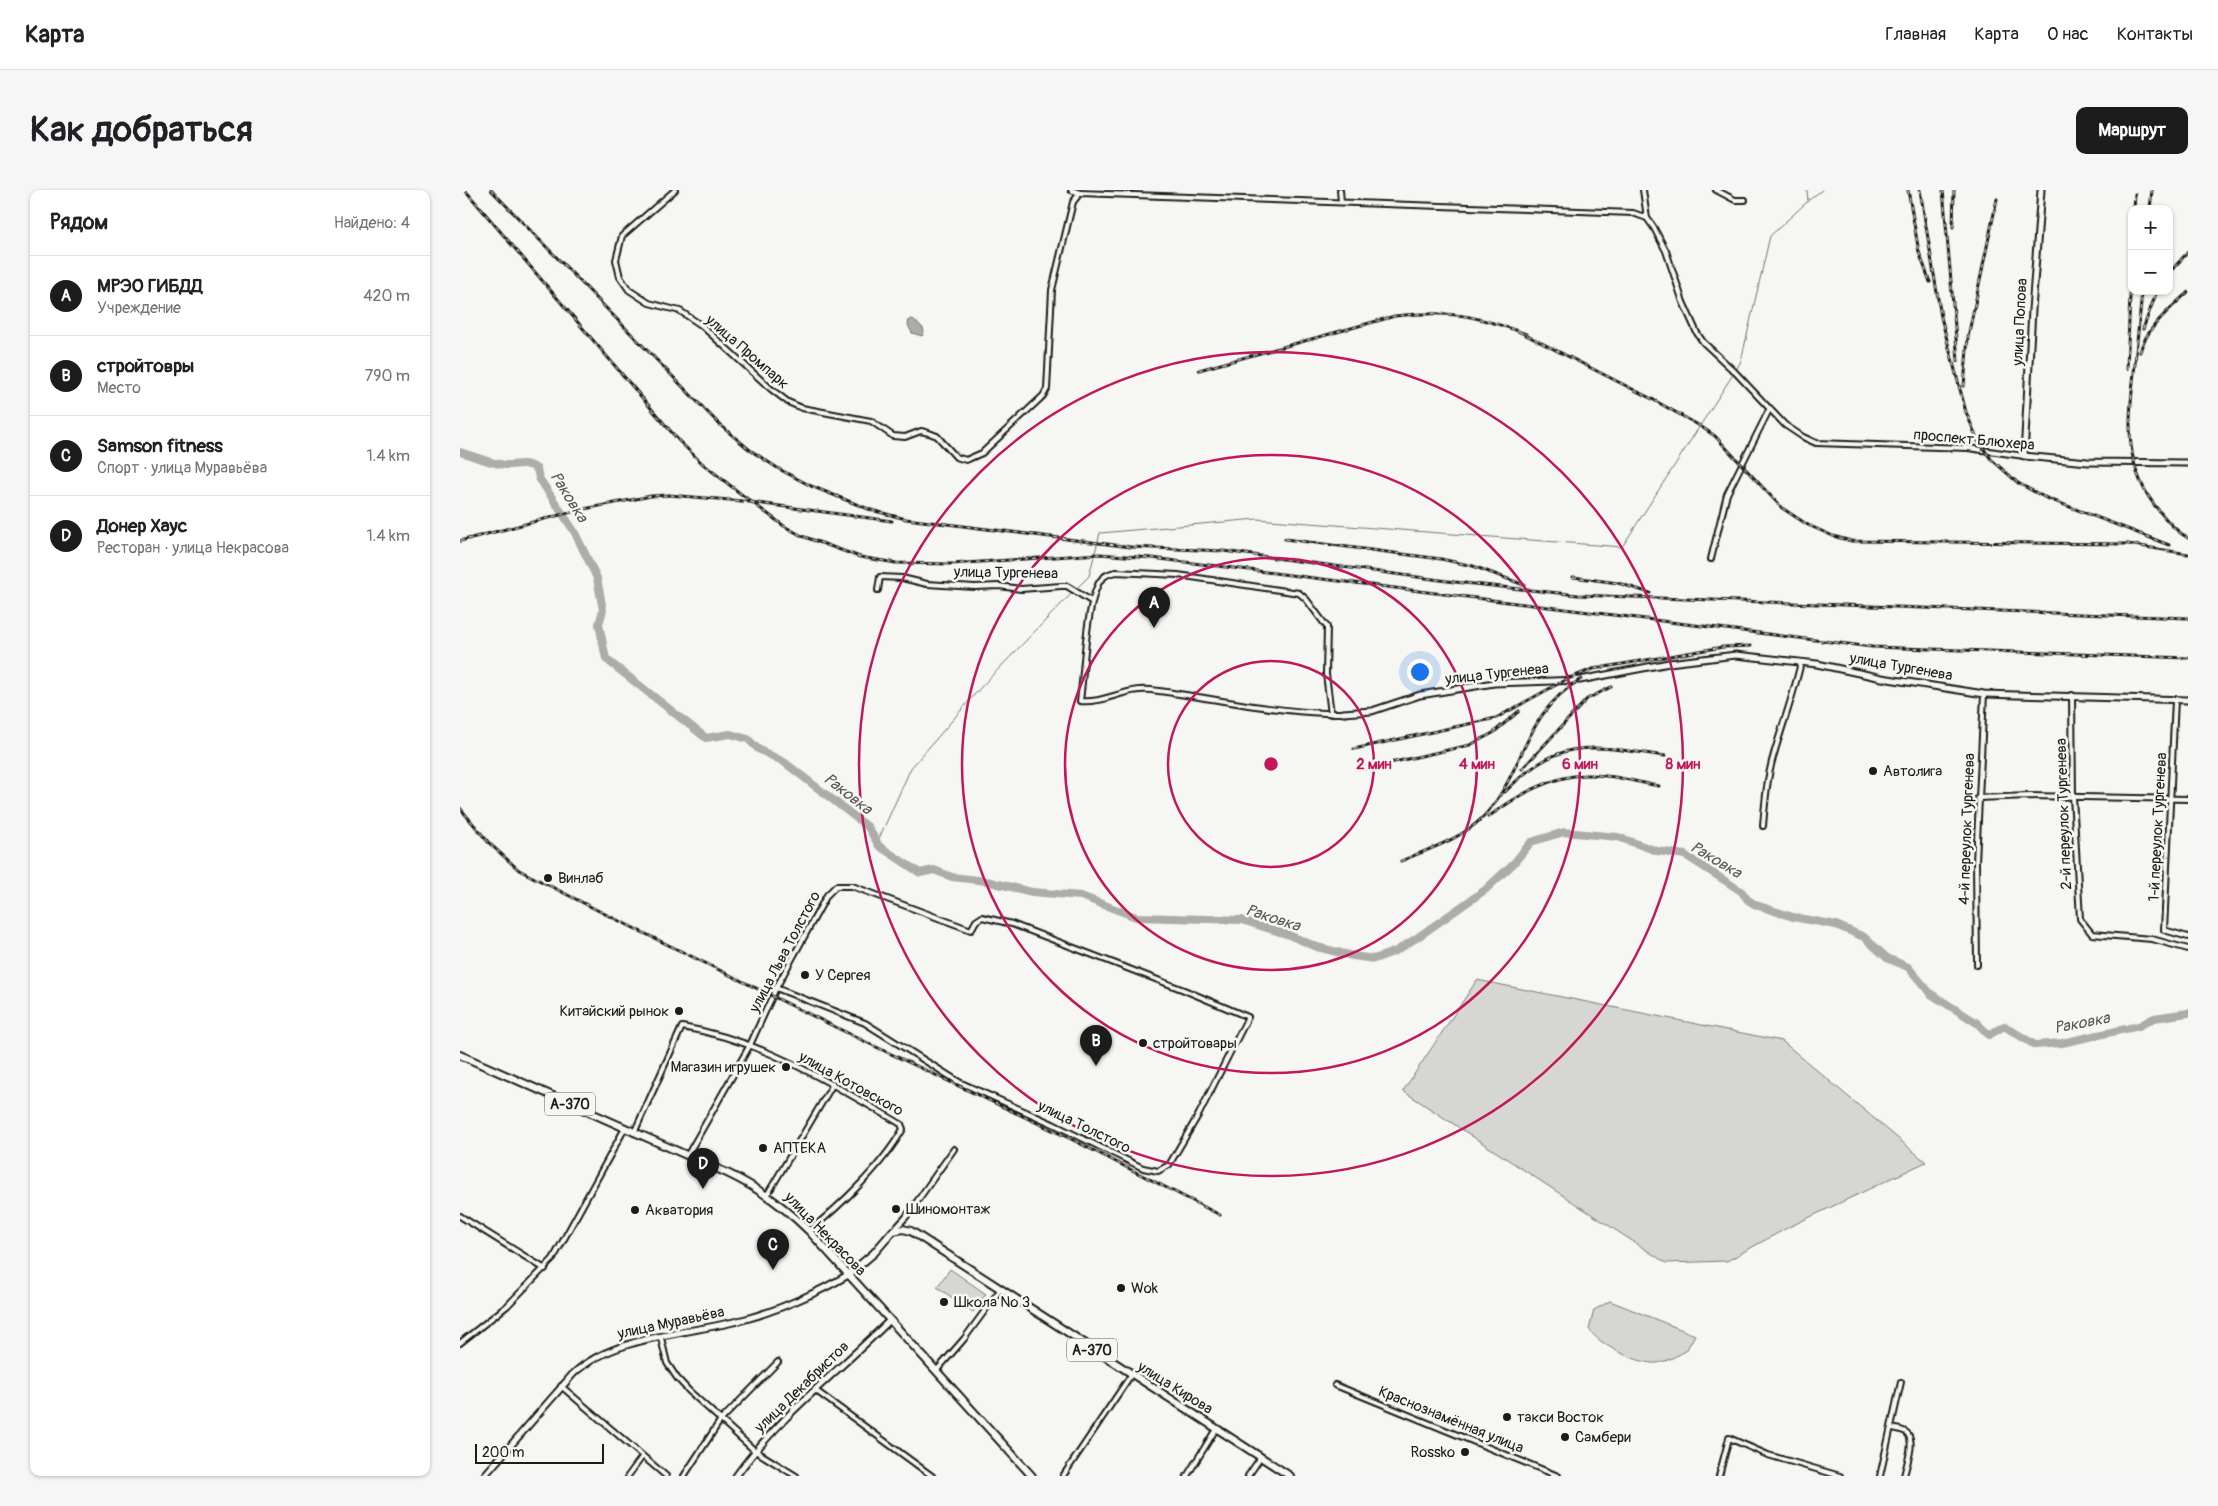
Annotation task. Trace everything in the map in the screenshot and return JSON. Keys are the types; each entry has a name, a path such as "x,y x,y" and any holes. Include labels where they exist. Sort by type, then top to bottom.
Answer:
{"highway":[{"name":"улица Некрасова","path":"460,1055 746,1182 767,1194 788,1210 809,1231 1032,1476"},
{"name":"улица Кирова","path":"894,1231 903,1229 911,1231 1290,1476"},
{"path":"848,1274 874,1253 894,1231"}],"street":[{"name":"улица Промпарк","path":"675,190 642,221 626,232 618,245 616,260 624,284 635,295 649,303 680,311 700,325 778,395 802,408 871,421 893,436 905,436 922,431 937,436 961,460 971,459 982,453 1043,396 1047,389 1054,280 1073,202 1080,193"},
{"path":"1071,190 1080,193 1633,213 1647,218 1643,190"},
{"path":"1340,190 1340,202"},
{"path":"1716,190 1735,200 1745,200"},
{"name":"улица Попова","path":"2024,456 2041,190"},
{"name":"проспект Блюхера","path":"1647,218 1666,251 1683,302 1702,342 1785,424 1803,437 1816,443 1968,448 2088,462 2188,463"},
{"path":"1711,559 1727,494 1770,408"},
{"path":"1091,601 1100,580 1108,574 1116,572 1178,575 1299,593 1306,599 1327,627 1326,674 1331,714"},
{"name":"улица Тургенева","path":"878,590 880,577 889,576 927,584 975,587 999,586 1021,589 1067,586 1091,601 1080,701 1091,702 1124,692 1152,690 1279,711 1331,714 1372,710 1420,695 1494,684 1580,680 1669,663 1736,655 1801,662 1984,694 2072,695 2188,700"},
{"path":"1763,826 1766,792 1774,755 1795,690 1801,662"},
{"name":"4-й переулок Тургенева","path":"1977,965 1976,862 1984,694"},
{"name":"2-й переулок Тургенева","path":"2072,695 2078,914 2087,930 2092,934 2152,939 2188,950"},
{"name":"1-й переулок Тургенева","path":"2175,700 2172,799 2164,930 2188,937"},
{"path":"1978,798 2074,796 2188,799"},
{"name":"улица Льва Толстого","path":"687,1156 750,1045 776,988 827,895 836,886 852,886 917,908 971,930 982,917 1012,924 1184,990 1248,1017"},
{"name":"улица Толстого","path":"776,988 843,1016 865,1023 975,1089 1053,1124 1143,1168 1158,1171 1169,1165 1199,1114 1248,1017"},
{"name":"улица Котовского","path":"634,1132 681,1027 769,1051 833,1084 901,1124 903,1129 890,1150 834,1210 809,1231"},
{"path":"767,1194 833,1084"},
{"path":"460,1343 507,1306 553,1259 625,1128"},
{"path":"894,1231 954,1149"},
{"path":"460,1216 545,1269"},
{"name":"улица Муравьёва","path":"484,1476 561,1386 579,1368 613,1348 748,1319 818,1290 848,1274"},
{"path":"937,1370 964,1339 1000,1290"},
{"name":"улица Декабристов","path":"736,1476 754,1450 890,1320"},
{"path":"661,1338 668,1363 676,1378 720,1421 754,1450 796,1476"},
{"path":"684,1476 720,1421 778,1362"},
{"path":"1063,1476 1131,1375"},
{"path":"1880,1476 1901,1382"},
{"name":"Краснознамённая улица","path":"1335,1385 1558,1476"},
{"path":"561,1386 666,1476"},
{"path":"815,1390 932,1476"},
{"path":"1892,1428 1906,1432 1909,1436 1910,1449 1904,1476"},
{"path":"1187,1476 1216,1429"},
{"path":"1719,1476 1728,1438 1768,1455 1840,1476"},
{"path":"628,1476 642,1457"},
{"path":"1248,1476 1261,1457"}],"shaded area":[{"path":"913,319 923,328 922,336 912,333 908,325 909,320"},
{"path":"1477,980 1782,1041 1926,1162 1787,1228 1727,1261 1666,1263 1403,1091"},
{"path":"950,1269 986,1294 973,1312 937,1287"},
{"path":"1610,1301 1695,1335 1686,1351 1664,1361 1650,1363 1630,1357 1601,1341 1589,1329 1594,1310"}],"waterway":[{"path":"1736,370 1741,361 1770,236 1808,201 1807,190"},
{"path":"1809,200 1822,190"},
{"path":"1076,589 1089,576 1100,533 1257,519 1622,547 1734,373"},
{"name":"Раковка","path":"460,452 495,463 507,465 526,464 537,469 539,478 574,531 597,578 603,610 599,624 606,659 706,738 730,734 748,739 758,749 784,762 868,827 879,846 920,873 934,870 952,877 986,881 1032,892 1081,896 1136,917 1242,920 1289,935 1317,947 1374,959 1396,951 1485,890 1514,863 1531,842 1564,832 1618,837 1657,851 1685,855 1741,891 1748,900 1756,905 1793,917 1836,925 1864,937 1887,958 1908,967 1931,994 1977,1023 1989,1035 2004,1026 2035,1045 2062,1043 2139,1026 2154,1018 2188,1013"},
{"path":"877,843 911,768 982,686 1073,592"}],"railway":[{"path":"465,190 679,441 703,464 784,526 802,536 860,557 896,563 951,564 1099,554 1152,558 1872,647 2188,658"},
{"path":"491,190 719,424 750,450 779,469 811,486 871,510 906,519 1131,547 1223,551 1455,582 1578,595 2188,618"},
{"path":"1908,190 1919,252 1930,282"},
{"path":"1920,190 1941,317 1966,412 1978,441 1991,459 2018,483 2044,497 2169,545"},
{"path":"1943,190 1958,361"},
{"path":"1953,227 1954,190"},
{"path":"2150,205 2152,190"},
{"path":"2134,205 2135,194"},
{"path":"1964,386 1968,337 1997,199"},
{"path":"2127,369 2132,250"},
{"path":"2173,269 2188,252"},
{"path":"2140,352 2153,327 2188,292"},
{"path":"2142,295 2130,423 2133,460 2147,495 2169,523 2188,538"},
{"path":"2143,329 2156,295"},
{"path":"1199,370 1395,316 1414,314 1462,316 1492,322 1526,334"},
{"path":"1520,332 1652,399 1700,426 1715,436 1782,508 1808,525 1833,536 1851,541 2128,544 2188,554"},
{"path":"460,541 579,510 651,496 669,495 742,501 892,521"},
{"path":"1285,539 1441,559 1473,566 1524,585"},
{"path":"1573,577 1618,583 1650,593"},
{"path":"1354,749 1496,718 1565,680 1593,669 1723,647 1751,646"},
{"path":"1401,861 1454,838 1482,818 1496,801 1507,783 1535,727 1546,710 1561,694 1581,679"},
{"path":"1522,769 1587,699 1611,687"},
{"path":"1363,769 1470,745 1493,733 1519,711"},
{"path":"1505,792 1543,761 1561,753 1579,749 1598,748 1665,756"},
{"path":"1488,817 1534,788 1572,776 1604,776 1659,786"},
{"path":"460,808 489,843 519,870 872,1045 1069,1138 1220,1215"}],"place":[{"name":"МРЭО ГИБДД","path":"1154,628"},
{"name":"Автолига","path":"1873,771"},
{"name":"Винлаб","path":"548,878"},
{"name":"У Сергея","path":"805,975"},
{"name":"Китайский рынок","path":"679,1011"},
{"name":"стройтовары","path":"1143,1043"},
{"name":"стройтовры","path":"1096,1066"},
{"name":"Магазин игрушек","path":"786,1067"},
{"name":"АПТЕКА","path":"763,1148"},
{"name":"Донер Хаус","path":"703,1189"},
{"name":"Шиномонтаж","path":"896,1209"},
{"name":"Акватория","path":"635,1210"},
{"name":"Samson fitness","path":"773,1270"},
{"name":"Wok","path":"1121,1288"},
{"name":"Школа № 3","path":"944,1302"},
{"name":"такси Восток","path":"1507,1417"},
{"name":"Самбери","path":"1565,1437"},
{"name":"Rossko","path":"1465,1452"}]}
